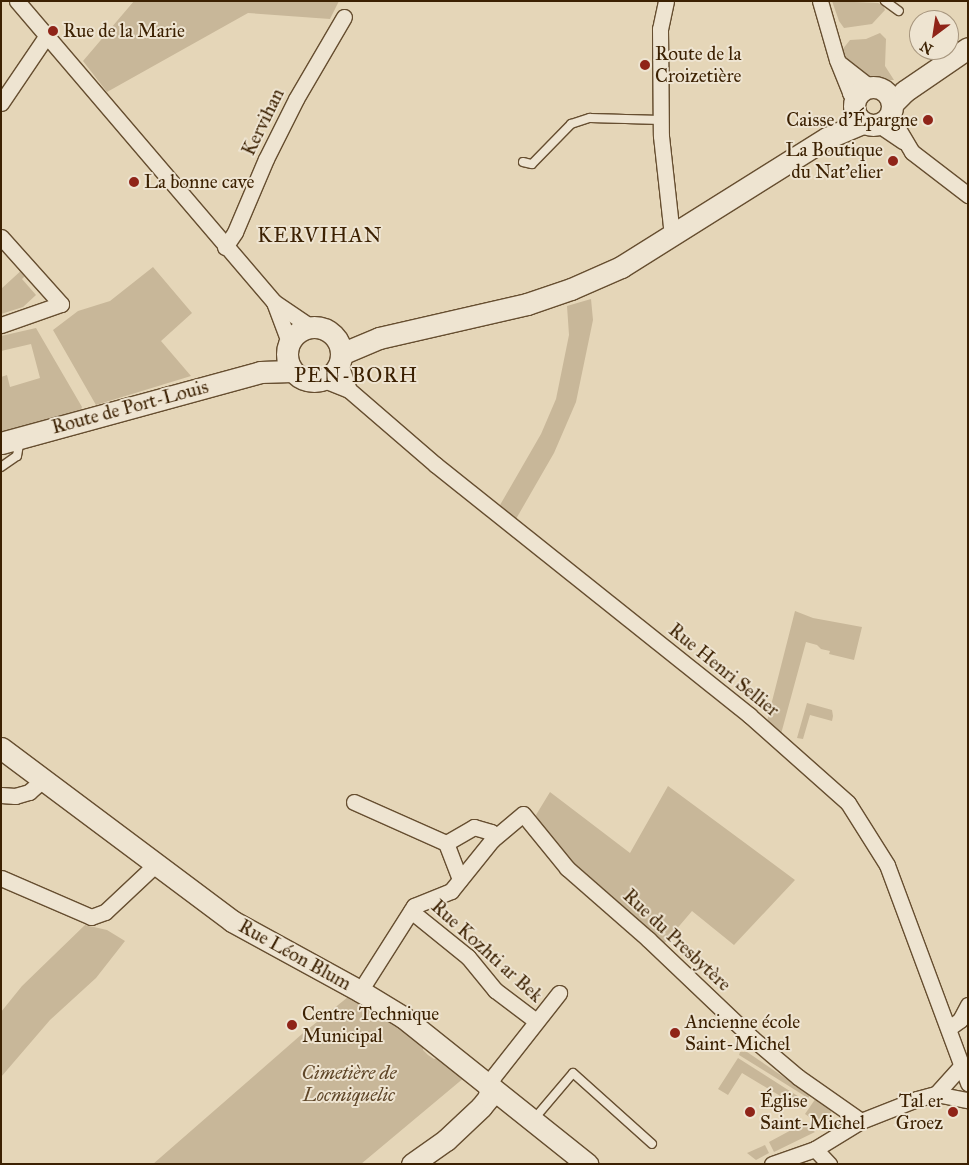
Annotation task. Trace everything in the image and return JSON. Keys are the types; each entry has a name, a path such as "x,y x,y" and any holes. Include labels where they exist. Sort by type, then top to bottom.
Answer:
{"main road":[{"path":"340,359 379,338 527,304 562,292 621,267 826,138 873,106 968,48"},
{"path":"260,372 288,345 299,331 319,329 379,338"},
{"path":"288,345 287,360 292,371 299,377 310,381 324,380 334,372 340,359 338,342 319,329"},
{"path":"260,372 292,371"},
{"name":"Route de Port-Louis","path":"11,440 260,372"},
{"name":"Rue Léon Blum","path":"1,748 232,921 360,991 403,1017 587,1164"},
{"path":"412,1164 446,1140 482,1107 489,1097 490,1087"}],"street":[{"path":"16,1 48,35 225,247 274,302 319,329"},
{"path":"666,1 660,28 661,120 672,234"},
{"path":"820,1 837,60 873,106 922,162 968,195"},
{"name":"Kervihan","path":"225,247 235,232 266,159 296,99 344,17"},
{"path":"1,103 48,35"},
{"path":"1,237 61,304 1,325"},
{"path":"274,302 288,345"},
{"path":"340,359 349,390"},
{"name":"Rue Henri Sellier","path":"324,380 349,390 436,465 749,715 848,802 887,865 968,1084"},
{"path":"1,795 14,796 29,792 43,780"},
{"path":"354,802 446,843 460,879"},
{"name":"Rue du Presbytère","path":"492,840 523,814 567,868 654,944 752,1038 798,1077 861,1121"},
{"path":"360,991 414,906 451,890 492,840 491,832 474,827 446,843"},
{"path":"1,878 91,917 105,912 155,864"},
{"name":"Rue Kozhti ar Bek","path":"411,911 468,957 495,990 536,1021"},
{"name":"Rue Kozhti ar Bek","path":"490,1087 493,1077 559,993"},
{"path":"948,1028 960,1020 968,1005"},
{"path":"936,1094 961,1066"},
{"path":"772,1164 815,1149 861,1121 917,1098 936,1094 968,1100"},
{"path":"815,1149 829,1164"}],"lane":[{"path":"885,1 898,11"},
{"path":"523,162 532,164 571,124 590,118 661,120"},
{"path":"1,467 16,456 11,440"},
{"path":"532,1120 573,1073 652,1144"}],"green space":[{"path":"134,1 339,1 330,19 248,13 107,92 83,61"},
{"path":"832,1 878,3 883,5 885,10 872,24 844,28 839,21"},
{"path":"880,33 886,39 885,66 894,80 873,80 854,68 843,54 842,50 850,40 866,39"},
{"path":"153,267 192,313 161,341 191,376 96,405 53,330 78,311 110,301"},
{"path":"24,268 29,272 22,279 36,295 23,307 1,314 1,289"},
{"path":"591,299 593,320 576,402 554,453 516,519 500,505 541,434 556,399 569,335 567,306"},
{"path":"36,328 82,407 79,414 1,432 1,377 7,375 10,387 40,378 31,344 1,351 1,336"},
{"path":"795,611 813,618 862,627 854,660 829,654 830,651 806,642 781,734 767,721"},
{"path":"807,703 832,710 832,721 810,715 803,739 797,738"},
{"path":"668,786 795,880 734,945 692,911 663,945 553,848 536,815 550,792 630,853"},
{"path":"85,925 107,930 125,941 96,978 50,1020 1,1077 1,1012 22,986"},
{"name":"Cimetière de Locmiquelic","path":"348,997 398,1024 423,1046 423,1050 428,1055 434,1059 439,1057 465,1077 361,1164 153,1164 302,1034"},
{"path":"740,1052 747,1052 810,1095 808,1098 739,1055"},
{"path":"738,1058 807,1102 802,1109 742,1073 728,1095 718,1089"},
{"path":"816,1098 831,1111 830,1119 824,1127 805,1114"},
{"path":"800,1122 815,1132 774,1152 769,1142 795,1128"},
{"path":"765,1145 769,1153 756,1160 747,1153"}],"place":[{"name":"Rue de la Marie","path":"53,31"},
{"name":"Route de la Croizetière","path":"645,65"},
{"name":"Caisse d'Épargne","path":"928,120"},
{"name":"La Boutique du Nat'elier","path":"893,161"},
{"name":"La bonne cave","path":"134,182"},
{"name":"Centre Technique Municipal","path":"292,1025"},
{"name":"Ancienne école Saint-Michel","path":"675,1033"},
{"name":"Église Saint-Michel","path":"750,1112"},
{"name":"Tal er Groez","path":"953,1112"}],"district":[{"name":"KERVIHAN","path":"320,235"},
{"name":"PEN-BORH","path":"356,375"}]}
